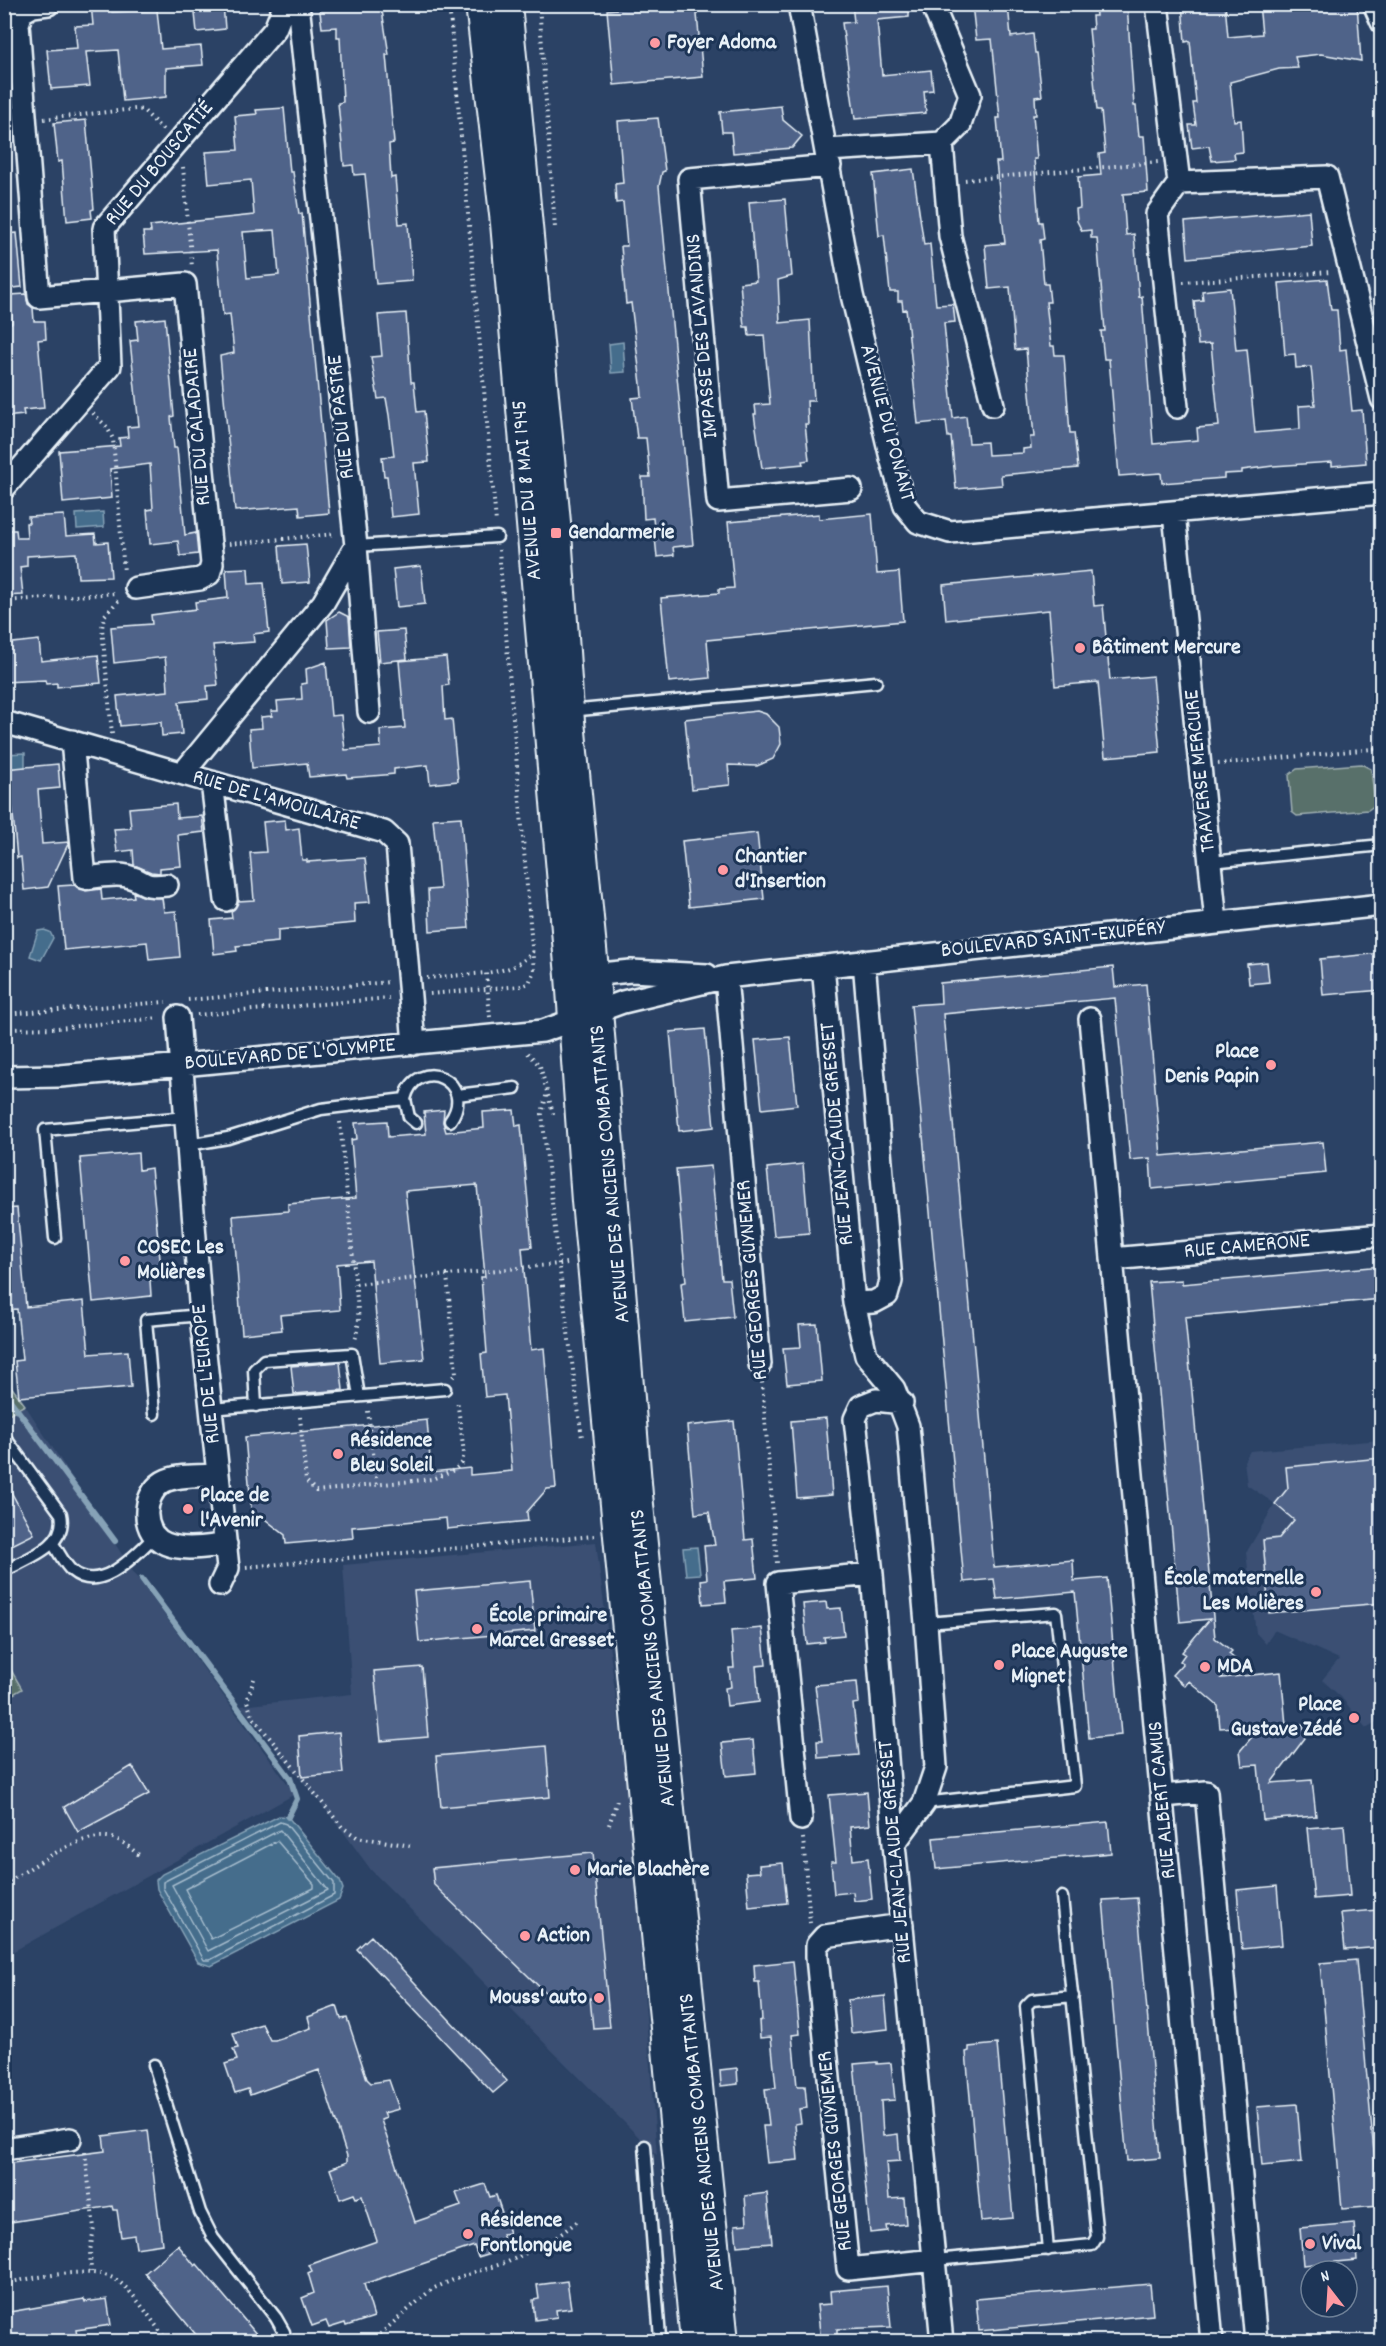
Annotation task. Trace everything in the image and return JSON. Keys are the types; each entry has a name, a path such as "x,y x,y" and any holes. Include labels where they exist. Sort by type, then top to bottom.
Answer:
{"main road":[{"name":"AVENUE DU 8 MAI 1945","path":"481,4 506,223 540,636 582,975"},
{"name":"AVENUE DU 8 MAI 1945","path":"506,4 556,533 551,716 545,757 582,975"},
{"name":"AVENUE DES ANCIENS COMBATTANTS","path":"582,975 723,2342"},
{"name":"AVENUE DES ANCIENS COMBATTANTS","path":"586,1016 587,1202 696,2342"}],"street":[{"path":"48,4 33,6 21,12 18,24 39,297 105,290"},
{"name":"RUE DU BOUSCATIÉ","path":"4,488 110,366 104,228 275,29 285,4"},
{"name":"RUE DU PASTRE","path":"298,4 355,539 369,712"},
{"name":"AVENUE DU PONANT","path":"799,4 852,295 891,458 905,506 918,522 950,532 1382,493"},
{"path":"828,158 942,143 960,125 970,95 932,4"},
{"path":"1156,4 1179,183 1156,214 1177,408"},
{"path":"1374,4 1382,22"},
{"path":"942,143 950,236 993,405"},
{"name":"IMPASSE DES LAVANDINS","path":"828,158 689,179 718,501 852,489"},
{"path":"1179,183 1327,177 1382,399"},
{"name":"RUE DU CALADAIRE","path":"105,290 185,284 212,564 209,573 200,579 131,590"},
{"name":"TRAVERSE MERCURE","path":"1174,513 1216,922"},
{"path":"183,773 322,603 355,539"},
{"name":"RUE DE L'AMOULAIRE","path":"4,722 384,832 397,844 409,988"},
{"path":"72,741 84,878 121,875 130,877 146,887 167,885"},
{"path":"212,782 226,900"},
{"name":"BOULEVARD SAINT-EXUPÉRY","path":"582,975 641,971 726,976 1382,905"},
{"path":"854,1303 874,1302 887,1295 891,1281 864,961"},
{"name":"RUE JEAN-CLAUDE GRESSET","path":"823,966 854,1303 860,1338 866,1355 894,1389 902,1403"},
{"name":"BOULEVARD SAINT-EXUPÉRY","path":"586,1016 726,976"},
{"name":"RUE GEORGES GUYNEMER","path":"726,976 760,1364"},
{"path":"409,988 414,1044"},
{"name":"RUE DE L'EUROPE","path":"179,1006 201,1315 225,1544 224,1577"},
{"name":"BOULEVARD DE L'OLYMPIE","path":"4,1077 60,1076 182,1066 543,1031 586,1016"},
{"name":"RUE ALBERT CAMUS","path":"1090,1019 1212,2342"},
{"name":"RUE CAMERONE","path":"1112,1259 1382,1235"},
{"name":"RUE JEAN-CLAUDE GRESSET","path":"902,1403 876,1400 861,1406 855,1419 872,1574 894,1844 942,2342"},
{"path":"894,1844 924,1803 936,1767 926,1623 908,1426 902,1403"},
{"path":"218,1475 173,1478 163,1482 148,1502 146,1515 155,1536 164,1544 178,1547 225,1544"},
{"path":"801,1819 778,1583 872,1574"},
{"path":"890,1791 900,1801 911,1805 924,1803"},
{"path":"1163,1796 1206,1792 1256,2342"},
{"path":"817,1945 825,1936 902,1924"},
{"name":"RUE GEORGES GUYNEMER","path":"817,1945 848,2269 935,2260"},
{"path":"4,2149 70,2139"}],"lane":[{"path":"355,539 497,537"},
{"path":"551,716 876,682"},
{"path":"1211,862 1382,845"},
{"path":"416,1123 410,1117 405,1100 413,1083 427,1076 444,1078 457,1095 458,1106 450,1121"},
{"path":"457,1095 515,1088"},
{"path":"188,1145 228,1138 321,1109 405,1100"},
{"path":"55,1238 45,1130 186,1117"},
{"path":"154,1414 146,1320 201,1315"},
{"path":"256,1406 254,1370 264,1360 352,1354 363,1395"},
{"path":"211,1409 445,1389"},
{"path":"4,1571 53,1544 61,1535 63,1525 61,1514 5,1438"},
{"path":"53,1544 70,1569 81,1576 96,1578 109,1574 128,1561 155,1536"},
{"path":"924,1803 1075,1786 1056,1613 926,1623"},
{"path":"935,2260 1092,2246 1097,2237 1062,1898"},
{"path":"1048,2250 1026,2006 1032,2000 1073,1996"},
{"path":"154,2066 200,2212 213,2238 276,2318 284,2332 286,2342"},
{"path":"645,2146 660,2337"}],"path":[{"path":"4,1014 179,1006 409,988 488,988 529,983 534,971 533,951 449,4"},
{"path":"945,182 1176,160"},
{"path":"1164,284 1350,270"},
{"path":"80,400 107,428 113,439 131,590"},
{"path":"210,546 355,539"},
{"path":"4,601 131,590"},
{"path":"114,753 102,628 104,616 131,590"},
{"path":"1200,766 1382,748"},
{"path":"4,1029 58,1028 179,1006 409,988 510,969 524,962 533,951"},
{"path":"486,973 488,988"},
{"path":"356,1284 559,1264 542,1114 547,1092"},
{"path":"338,1106 359,1321 352,1354"},
{"path":"298,1401 306,1481 316,1491 432,1479 454,1470 462,1463 464,1453 459,1400 445,1389 456,1372 447,1275"},
{"name":"RUE GEORGES GUYNEMER","path":"760,1364 778,1583"},
{"path":"363,1395 377,1485"},
{"path":"224,1577 595,1536"},
{"path":"254,1679 247,1701 252,1716 342,1827 357,1837 412,1846"},
{"path":"801,1819 811,1926 817,1945"},
{"path":"4,1884 89,1838 108,1837 122,1841 139,1855"},
{"path":"70,2139 80,2141 84,2148 94,2228 90,2251 91,2272"},
{"path":"371,2342 432,2289 462,2276 508,2262 554,2239 578,2221"},
{"path":"4,2283 91,2272 106,2274 120,2282 168,2342"}],"shaded area":[{"path":"25,1405 136,1576 295,1794 5,1956 4,1416"},
{"name":"École maternelle Les Molières","path":"1381,1440 1381,1719 1366,1728 1341,1697 1322,1680 1339,1659 1274,1630 1266,1644 1256,1633 1246,1553 1275,1504 1247,1485 1244,1461 1250,1451"},
{"path":"596,1542 629,1801 657,2155 371,1870 342,1830 241,1706 352,1694 343,1565"}],"green space":[{"path":"1361,764 1371,769 1375,805 1368,810 1297,816 1292,812 1289,775 1297,769"},
{"path":"4,1377 25,1405 5,1416 4,1416"},
{"path":"4,1658 22,1689 5,1699 4,1699"}],"water":[{"path":"623,342 625,372 611,373 609,344"},
{"path":"103,512 104,527 77,529 76,514"},
{"path":"25,753 25,768 5,769 4,754"},
{"path":"38,931 50,932 53,938 41,960 30,956"},
{"path":"697,1547 700,1574 686,1575 683,1548"},
{"path":"279,1816 288,1817 340,1881 343,1889 339,1900 211,1966 198,1962 157,1889 156,1880 162,1874"}],"building":[{"path":"91,4 112,4 112,12 157,10 161,49 201,46 203,65 166,68 166,97 123,101 118,50 86,52 90,86 51,89 47,50 77,48 75,26 93,25"},
{"path":"194,4 223,4 225,29 197,32"},
{"path":"319,4 381,4 389,55 386,55 394,143 389,144 391,178 395,177 399,224 408,223 412,281 376,284 365,174 354,175 353,165 344,166 338,103 343,102 340,37 337,37 337,27 322,28"},
{"name":"Foyer Adoma","path":"627,4 696,4 703,77 614,85 607,10 627,8"},
{"path":"852,4 909,4 909,17 877,20 882,75 931,70 933,90 924,91 926,113 855,119 842,23 854,22"},
{"path":"972,4 1008,4 1011,37 1033,34 1042,96 1035,97 1036,115 1033,115 1039,222 1042,222 1044,239 1040,240 1044,284 1048,284 1050,302 1046,302 1051,346 1054,346 1055,355 1064,355 1070,433 1074,433 1078,468 1001,475 1002,485 956,489 951,437 948,437 946,421 918,424 906,309 903,310 902,301 898,301 898,292 890,292 884,235 879,236 873,174 913,169 924,245 930,244 936,305 953,304 955,322 944,323 953,418 966,416 969,443 987,442 988,455 1023,453 1023,449 1031,448 1030,437 1034,437 1026,349 1015,350 1010,287 989,289 985,245 1005,243 996,162 1001,162 997,118 1000,118 992,39 976,40"},
{"path":"1095,4 1127,4 1134,106 1136,106 1139,136 1144,136 1148,192 1123,194 1126,235 1134,234 1139,297 1142,296 1153,444 1198,440 1197,428 1219,426 1211,344 1198,345 1194,301 1203,300 1202,291 1210,290 1230,288 1236,350 1247,349 1255,433 1300,429 1299,406 1315,405 1311,367 1296,368 1295,354 1285,355 1279,283 1327,279 1331,310 1337,310 1340,350 1346,349 1352,411 1362,410 1366,463 1332,466 1332,462 1273,466 1242,470 1242,473 1224,474 1224,478 1162,483 1161,473 1119,476 1109,359 1104,359 1101,331 1105,331 1097,238 1091,238 1091,230 1082,231 1077,221 1076,209 1080,208 1078,177 1101,175 1099,154 1105,153 1101,110 1097,110 1089,29 1093,29 1092,16 1096,16"},
{"path":"1182,4 1225,4 1228,37 1262,34 1259,4 1357,4 1361,61 1321,54 1295,57 1298,68 1279,69 1230,82 1234,121 1241,120 1243,152 1234,153 1235,159 1212,161 1209,146 1192,148 1189,125 1196,125 1193,103 1196,103 1190,41 1185,42"},
{"path":"781,106 783,120 802,136 792,148 733,153 731,132 722,132 720,112"},
{"path":"284,108 290,172 293,172 299,214 302,213 329,513 300,516 299,506 235,511 220,356 234,353 230,314 223,315 217,250 145,254 143,232 151,232 150,226 254,215 251,180 209,184 206,152 238,150 235,116 257,114 256,110","holes":["275,230 279,275 247,278 243,232"]},
{"path":"658,118 665,171 662,172 659,186 693,545 673,547 674,555 657,557 653,518 644,519 642,477 650,477 646,438 637,438 632,398 642,397 641,384 631,303 626,304 621,246 627,246 623,202 616,203 615,184 623,183 618,121"},
{"path":"86,120 94,209 91,210 92,218 67,221 62,161 58,162 54,123"},
{"path":"785,199 792,276 778,280 780,323 810,320 814,401 807,401 808,424 805,424 809,460 802,461 803,464 762,468 754,414 756,414 755,405 770,404 764,335 749,336 748,327 744,327 740,283 756,281 749,202"},
{"path":"1309,211 1312,246 1188,258 1185,222"},
{"path":"17,233 22,287 4,289 4,234"},
{"path":"26,294 28,304 33,308 34,321 45,321 46,339 38,340 44,408 23,410 24,415 4,417 4,357 11,357 7,323 12,323 10,295"},
{"path":"406,313 411,382 414,382 417,412 424,411 429,462 414,463 419,514 391,517 387,476 384,476 382,457 394,456 389,415 386,398 378,399 371,357 382,356 378,315"},
{"path":"165,318 174,416 171,417 174,448 177,448 185,535 196,533 198,554 180,556 178,541 150,544 147,510 153,509 150,464 110,469 112,498 63,503 59,451 120,446 119,438 128,437 127,427 139,426 130,341 138,340 136,321"},
{"path":"819,514 819,519 872,514 877,574 899,572 903,621 707,640 710,678 669,682 661,598 719,593 719,589 734,588 728,522"},
{"path":"64,515 66,536 95,534 96,543 108,542 111,577 78,578 76,553 27,556 27,566 20,567 23,595 4,596 4,530 16,530 17,538 27,538 28,517"},
{"path":"306,544 310,582 282,584 279,546"},
{"path":"421,566 425,604 397,607 393,569"},
{"path":"248,568 249,584 264,583 269,632 253,634 254,642 213,645 218,685 207,686 208,699 179,702 182,734 162,736 161,722 120,726 117,696 168,691 167,674 165,657 114,663 111,627 152,624 151,615 196,609 195,602 228,598 226,569"},
{"name":"Bâtiment Mercure","path":"1091,571 1094,606 1103,605 1110,680 1153,676 1160,752 1105,757 1098,682 1055,686 1049,610 946,620 943,585"},
{"path":"339,612 349,617 351,647 329,648 327,620"},
{"path":"404,630 407,659 380,662 377,632"},
{"path":"39,640 41,661 98,655 101,683 57,687 57,683 46,684 45,680 4,682 4,644"},
{"path":"446,657 449,685 443,686 445,720 452,719 458,781 430,784 428,765 394,769 394,774 347,778 346,774 309,777 307,763 252,768 249,729 262,728 261,717 272,716 271,711 278,711 277,701 302,699 301,684 307,683 306,669 326,662 331,716 341,715 345,750 381,747 380,730 405,728 399,661"},
{"path":"757,711 766,714 779,727 781,744 773,759 757,766 728,765 730,785 692,789 685,719"},
{"path":"58,764 60,788 38,790 42,844 69,842 48,887 24,890 21,857 17,858 11,793 6,794 4,769"},
{"path":"176,804 177,818 202,816 204,832 178,835 181,866 160,868 160,873 151,872 134,865 133,850 117,852 114,829 131,828 129,808"},
{"path":"461,817 469,928 430,931 428,890 440,889 433,819"},
{"path":"285,820 286,830 299,828 302,860 307,860 307,862 365,858 370,902 354,903 355,923 278,930 278,942 236,946 237,951 214,954 211,920 232,918 231,911 238,901 254,900 250,853 266,852 263,822"},
{"name":"Chantier d'Insertion","path":"757,833 764,899 689,907 682,841"},
{"path":"74,885 86,891 101,889 102,900 134,897 133,892 145,897 162,898 164,912 176,911 180,957 149,960 147,942 64,950 58,886"},
{"path":"1382,953 1382,990 1323,995 1320,959"},
{"path":"1267,962 1269,982 1249,984 1247,964"},
{"path":"1113,967 1115,987 1146,984 1161,1156 1323,1142 1326,1173 1152,1189 1150,1158 1130,1160 1115,998 943,1014 994,1567 1073,1560 1074,1581 1107,1578 1121,1735 1089,1738 1075,1592 997,1599 994,1579 964,1582 911,1005 941,1003 940,983"},
{"path":"705,1029 714,1127 679,1131 670,1032"},
{"path":"790,1037 797,1105 762,1109 755,1040"},
{"path":"444,1110 443,1122 446,1132 484,1128 483,1112 514,1110 516,1126 521,1125 532,1247 522,1248 531,1350 544,1348 556,1488 547,1489 527,1512 528,1521 447,1529 446,1518 352,1527 353,1538 286,1544 285,1535 261,1516 252,1517 245,1437 427,1420 431,1472 470,1468 470,1475 512,1471 505,1395 485,1397 481,1354 487,1353 481,1277 485,1277 477,1185 405,1191 424,1359 380,1363 371,1261 337,1264 340,1310 280,1315 282,1330 242,1334 233,1216 288,1211 288,1204 356,1198 351,1140 357,1139 355,1123 387,1121 388,1137 426,1134 424,1112"},
{"path":"138,1153 139,1170 151,1168 162,1279 150,1280 151,1296 93,1302 80,1158"},
{"path":"803,1164 809,1233 774,1236 767,1168"},
{"path":"711,1166 722,1279 729,1279 733,1317 685,1322 681,1283 686,1282 676,1169"},
{"path":"17,1208 26,1307 84,1301 89,1354 128,1351 131,1387 19,1397 15,1361 22,1360 17,1309 4,1310 4,1209"},
{"path":"1382,1266 1382,1299 1185,1317 1215,1638 1232,1651 1229,1654 1236,1660 1221,1678 1281,1672 1286,1725 1303,1724 1305,1738 1271,1783 1312,1780 1316,1816 1263,1820 1258,1765 1242,1766 1240,1751 1262,1725 1220,1728 1218,1706 1189,1681 1185,1686 1172,1675 1183,1663 1180,1661 1185,1654 1182,1652 1210,1619 1180,1622 1149,1282 1182,1280 1182,1284"},
{"path":"817,1324 822,1381 787,1384 783,1348 801,1347 799,1325"},
{"path":"340,1362 343,1390 294,1394 291,1366"},
{"path":"826,1418 832,1495 797,1498 791,1421"},
{"path":"734,1421 745,1540 753,1539 757,1578 724,1581 726,1602 703,1604 701,1580 707,1579 704,1546 715,1545 709,1512 695,1514 687,1426"},
{"path":"1381,1458 1382,1603 1269,1613 1263,1540 1279,1538 1294,1520 1275,1504 1288,1488 1286,1467"},
{"path":"4,1479 34,1534 4,1549"},
{"path":"530,1581 535,1631 419,1642 414,1591"},
{"path":"826,1602 827,1609 841,1608 844,1635 824,1637 825,1642 807,1644 803,1604"},
{"path":"762,1628 766,1665 756,1666 759,1702 727,1706 725,1688 731,1687 729,1668 734,1668 731,1631"},
{"path":"422,1667 428,1737 381,1741 374,1671"},
{"path":"857,1682 859,1703 853,1704 859,1755 818,1758 817,1741 822,1741 815,1685"},
{"path":"339,1732 343,1773 302,1777 299,1736"},
{"path":"753,1740 756,1773 726,1776 722,1743"},
{"path":"546,1746 550,1797 441,1807 436,1756"},
{"path":"132,1766 149,1794 78,1832 64,1807"},
{"path":"867,1792 870,1825 850,1827 853,1860 868,1858 872,1899 854,1901 853,1892 834,1894 831,1862 836,1862 829,1795"},
{"path":"1108,1822 1111,1853 936,1869 933,1838"},
{"path":"1344,1825 1350,1896 1314,1899 1307,1828"},
{"name":"Action","path":"593,1853 610,2027 593,2028 590,1998 554,2001 434,1885 432,1868"},
{"path":"783,1863 787,1903 749,1907 746,1873 760,1872 759,1865"},
{"path":"1277,1886 1282,1945 1242,1949 1237,1890"},
{"path":"1137,1898 1160,2158 1127,2161 1103,1900"},
{"path":"1378,1910 1381,1947 1345,1950 1341,1913"},
{"path":"371,1936 507,2081 493,2093 357,1949"},
{"path":"1356,1960 1379,2206 1342,2209 1320,1963"},
{"path":"793,1961 800,2034 792,2035 797,2086 805,2086 807,2108 799,2109 801,2123 795,2124 798,2160 767,2163 763,2126 769,2126 765,2089 776,2088 771,2037 760,2038 759,2021 762,2020 759,1982 755,1982 754,1965"},
{"path":"885,1996 888,2029 851,2033 848,2000"},
{"path":"337,2006 341,2019 347,2018 367,2079 371,2083 389,2080 399,2109 384,2113 386,2118 381,2120 415,2222 461,2206 456,2193 485,2184 490,2197 496,2195 509,2233 502,2234 507,2248 478,2257 474,2246 364,2284 374,2317 346,2326 345,2323 329,2328 326,2321 312,2326 302,2298 314,2293 308,2273 312,2271 309,2265 377,2241 362,2196 356,2198 354,2194 340,2199 330,2169 347,2162 347,2156 319,2070 250,2095 248,2089 235,2093 225,2064 237,2060 233,2049 238,2048 233,2033 262,2024 270,2040 275,2040 311,2028 308,2017"},
{"path":"997,2044 1013,2218 981,2221 966,2052 969,2051 969,2047"},
{"path":"877,2062 877,2064 891,2063 895,2100 881,2101 883,2136 898,2134 900,2161 886,2162 889,2199 904,2198 906,2224 886,2226 887,2231 870,2233 854,2064"},
{"path":"737,2068 738,2084 721,2086 720,2070"},
{"path":"1297,2104 1302,2162 1262,2166 1257,2107"},
{"path":"148,2130 162,2244 136,2248 134,2235 121,2237 117,2210 113,2210 112,2206 4,2223 4,2164 105,2151 103,2136"},
{"path":"767,2193 772,2243 737,2246 735,2225 747,2224 745,2196"},
{"path":"1354,2223 1357,2259 1303,2259 1300,2228"},
{"path":"178,2245 263,2342 202,2342 145,2273"},
{"path":"567,2281 571,2308 556,2310 557,2317 535,2320 533,2300 539,2299 537,2285"},
{"path":"1150,2284 1153,2315 979,2331 976,2299"},
{"path":"887,2286 891,2327 837,2329 837,2342 821,2342 817,2305 831,2304 830,2291"},
{"path":"84,2299 85,2302 107,2299 111,2325 76,2330 78,2342 4,2342 4,2313"}],"waterway":[{"path":"4,1392 115,1541"},
{"path":"142,1579 290,1778 297,1799 288,1817"}],"place":[{"name":"Foyer Adoma","path":"655,43"},
{"name":"Gendarmerie","path":"556,533"},
{"name":"Bâtiment Mercure","path":"1080,648"},
{"name":"Chantier d'Insertion","path":"723,870"},
{"name":"Place Denis Papin","path":"1271,1065"},
{"name":"COSEC Les Molières","path":"125,1261"},
{"name":"Résidence Bleu Soleil","path":"338,1454"},
{"name":"Place de l'Avenir","path":"188,1509"},
{"name":"École maternelle Les Molières","path":"1316,1592"},
{"name":"École primaire Marcel Gresset","path":"477,1629"},
{"name":"Place Auguste Mignet","path":"999,1665"},
{"name":"MDA","path":"1205,1667"},
{"name":"Place Gustave Zédé","path":"1354,1718"},
{"name":"Marie Blachère","path":"575,1870"},
{"name":"Action","path":"525,1936"},
{"name":"Mouss' auto","path":"599,1998"},
{"name":"Résidence Fontlongue","path":"468,2234"},
{"name":"Vival","path":"1310,2244"}]}
